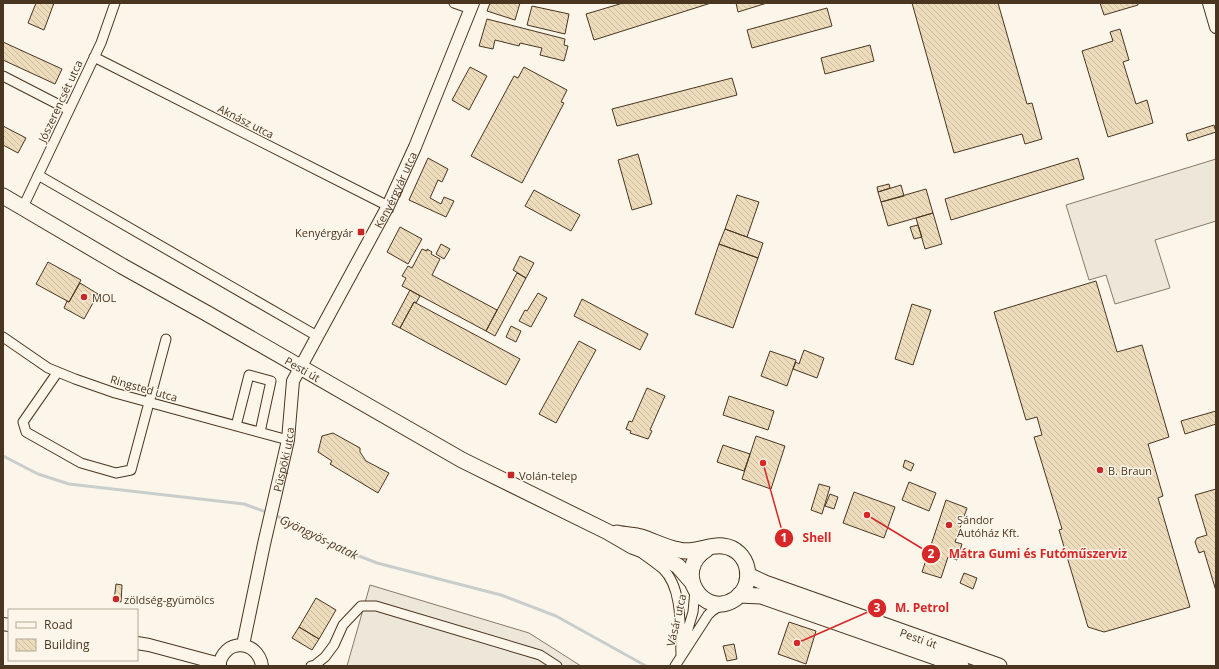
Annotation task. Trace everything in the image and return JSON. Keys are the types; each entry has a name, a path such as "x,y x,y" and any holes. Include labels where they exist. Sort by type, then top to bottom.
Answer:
{"main road":[{"name":"Pesti út","path":"3,196 122,266 462,460 608,532 632,546 664,558 678,566 707,600 726,603"},
{"name":"Pesti út","path":"608,532 641,537 677,550 692,551 718,546 730,547 735,550 746,563 748,575 765,583 999,666"},
{"path":"693,585 691,570 698,556 707,549"},
{"path":"726,603 739,595 746,586 748,575"},
{"name":"Pesti út","path":"739,595 761,596 961,666"}],"street":[{"name":"Jószerencsét utca","path":"23,207 94,57 115,3"},
{"path":"454,3 472,6"},
{"path":"1209,3 1216,27"},
{"name":"Kenyérgyár utca","path":"300,368 388,206 415,147 472,6"},
{"name":"Aknász utca","path":"94,57 388,206"},
{"path":"3,76 70,110"},
{"path":"38,175 318,336"},
{"name":"Ringsted utca","path":"3,337 48,368 115,393 288,440"},
{"path":"57,372 23,422 26,432 81,462 116,473 131,470 166,339"},
{"name":"Püspöki utca","path":"243,645 288,440 293,381 300,368"},
{"path":"236,426 249,375 271,381 260,432"},
{"name":"Vásár utca","path":"632,546 664,570 673,585 678,602 677,661"},
{"name":"Vásár utca","path":"677,661 693,612 693,585"},
{"name":"Vásár utca","path":"677,661 712,610 726,603"},
{"path":"311,666 315,665 325,657 334,645 343,625 361,606 376,606 384,608 540,655 557,666"},
{"path":"138,643 204,659 220,665 222,656 225,652 238,645 243,645 248,646 258,654 262,666"}],"shaded area":[{"path":"1216,159 1216,221 1155,240 1170,288 1115,304 1106,275 1089,280 1066,205"},
{"path":"370,585 529,633 581,666 347,666"}],"building":[{"path":"36,3 54,3 44,30 28,23"},
{"path":"490,3 520,3 515,20 487,11"},
{"path":"623,3 711,3 594,40 586,14"},
{"path":"736,3 767,3 738,12"},
{"path":"912,3 998,3 1027,104 1032,103 1042,139 1025,144 1022,134 954,153"},
{"path":"1100,3 1138,3 1138,5 1104,15"},
{"path":"532,6 569,14 565,34 527,25"},
{"path":"827,8 832,26 752,48 747,30"},
{"path":"487,19 565,39 564,45 568,46 564,61 540,55 542,48 520,43 519,46 495,40 493,49 479,46"},
{"path":"1120,29 1129,60 1123,62 1136,104 1147,100 1153,123 1108,137 1082,51 1113,41 1110,32"},
{"path":"3,42 62,69 55,84 3,60"},
{"path":"870,45 874,61 825,74 821,58"},
{"path":"470,67 487,76 469,110 452,100"},
{"path":"524,67 567,90 561,102 564,103 522,183 471,156 514,76 518,78"},
{"path":"732,78 737,95 617,126 612,109"},
{"path":"1214,125 1216,132 1188,141 1186,134"},
{"path":"3,126 26,138 18,153 3,145"},
{"path":"638,154 652,204 632,210 618,160"},
{"path":"428,158 448,169 442,182 438,180 430,198 441,204 444,197 454,201 446,217 409,200"},
{"path":"1078,158 1084,179 951,220 945,199"},
{"path":"889,184 890,188 878,192 877,187"},
{"path":"901,185 904,196 881,202 878,192"},
{"path":"926,189 933,213 888,226 881,202"},
{"path":"534,190 580,215 571,231 525,206"},
{"path":"737,195 759,202 747,237 725,229"},
{"path":"933,213 942,244 925,249 916,218"},
{"path":"918,225 922,237 914,239 910,227"},
{"path":"400,227 422,239 408,264 387,252"},
{"path":"725,229 763,243 758,258 719,244"},
{"path":"441,244 450,249 444,259 436,254"},
{"path":"719,244 758,258 733,328 695,314"},
{"path":"422,249 427,251 427,249 432,252 431,254 440,259 432,275 497,310 486,331 402,286 406,278 402,276 408,266 412,268"},
{"path":"520,256 534,263 526,278 513,270"},
{"path":"48,262 81,280 69,302 36,284"},
{"path":"517,273 526,278 495,336 486,331"},
{"name":"B. Braun","path":"1096,281 1117,352 1142,345 1169,437 1148,444 1163,496 1158,498 1190,607 1104,632 1088,627 1059,530 1062,529 1034,437 1042,435 1037,417 1026,420 994,312"},
{"name":"MOL","path":"80,283 98,294 84,319 64,308 67,301 69,302"},
{"path":"410,290 420,296 416,303 414,302 400,328 392,324"},
{"path":"538,293 547,298 531,327 519,321 525,310 527,311"},
{"path":"582,299 648,334 640,350 574,316"},
{"path":"414,302 520,359 506,385 400,328"},
{"path":"912,304 931,310 913,365 895,359"},
{"path":"511,326 521,331 516,342 506,337"},
{"path":"579,341 596,350 556,423 539,414"},
{"path":"804,350 824,358 817,378 793,369 796,362 799,364"},
{"path":"770,351 796,360 787,386 761,376"},
{"path":"647,388 665,396 650,430 652,431 648,439 630,433 631,431 626,429 629,421 632,422"},
{"path":"729,396 774,411 768,430 723,415"},
{"path":"1216,411 1216,424 1185,434 1181,421"},
{"path":"333,433 360,448 360,452 366,461 389,473 378,493 330,464 332,461 318,452 322,436"},
{"path":"756,436 785,446 771,489 742,479"},
{"path":"723,445 750,454 744,471 717,462"},
{"path":"905,460 914,464 911,471 903,467"},
{"path":"909,482 936,493 929,511 902,500"},
{"path":"819,484 830,487 822,514 811,510"},
{"path":"1216,489 1216,591 1204,551 1199,553 1195,542 1197,538 1207,535 1195,495"},
{"path":"854,492 895,507 884,538 843,523"},
{"path":"830,494 838,497 834,509 825,506"},
{"name":"Sándor Autóház Kft.","path":"946,500 967,508 955,542 962,544 957,560 948,557 941,578 922,572"},
{"path":"964,573 977,578 973,589 960,583"},
{"path":"116,584 122,585 121,602 114,601"},
{"path":"316,598 336,610 319,639 299,627"},
{"path":"789,622 816,631 806,664 778,654"},
{"path":"299,627 319,639 312,650 292,638"},
{"path":"734,644 737,659 727,661 723,646"}],"waterway":[{"name":"Gyöngyös-patak","path":"3,456 38,474 69,484 244,504 269,513"},
{"name":"Gyöngyös-patak","path":"274,515 336,547 377,563 501,595 556,616 646,666"}],"place":[{"name":"Kenyérgyár","path":"361,232"},
{"name":"MOL","path":"84,297"},
{"name":"Shell","path":"763,463"},
{"name":"B. Braun","path":"1100,470"},
{"name":"Volán-telep","path":"511,475"},
{"name":"Mátra Gumi és Futóműszerviz","path":"867,515"},
{"name":"Sándor Autóház Kft.","path":"949,525"},
{"name":"zöldség-gyümölcs","path":"116,599"},
{"name":"M. Petrol","path":"797,643"}]}
